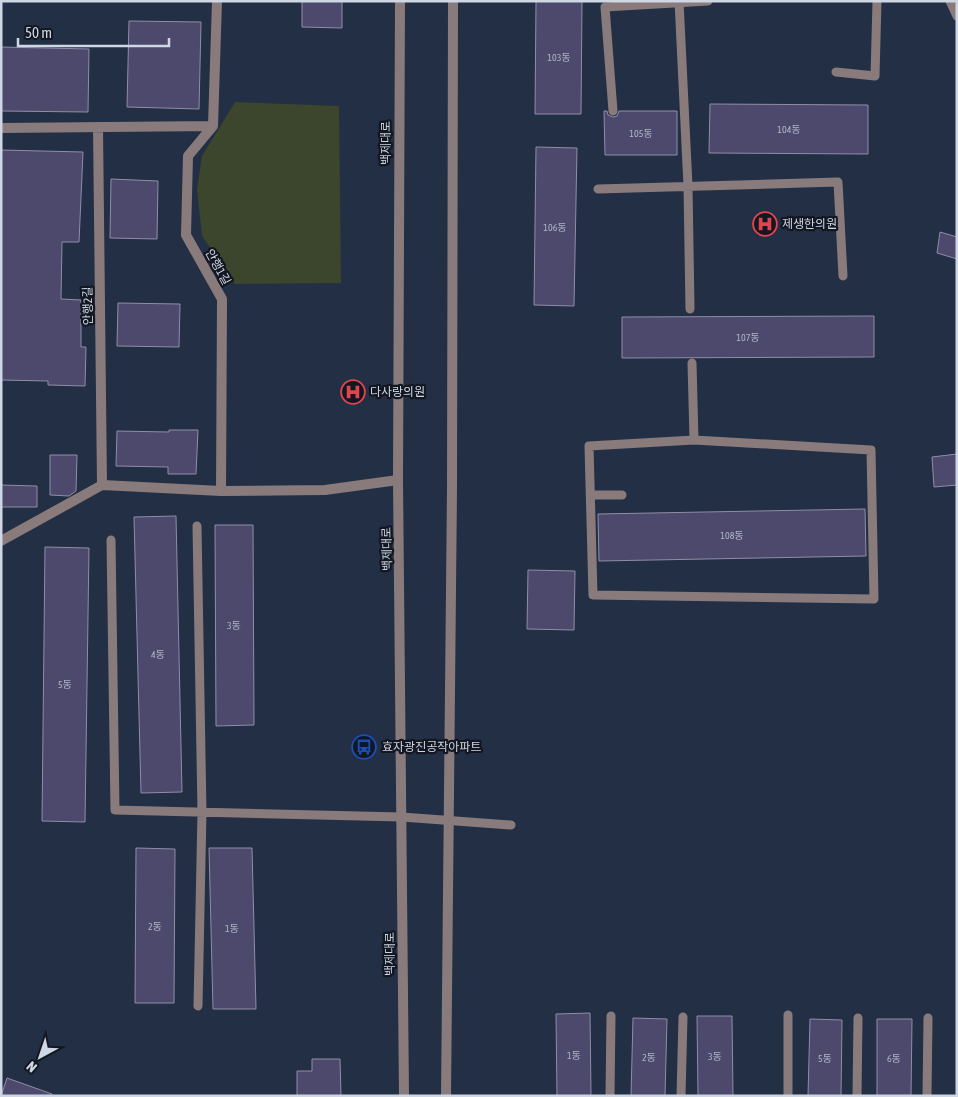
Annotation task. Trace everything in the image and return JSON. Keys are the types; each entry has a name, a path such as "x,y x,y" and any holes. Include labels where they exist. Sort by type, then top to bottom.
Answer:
{"street":[{"path":"1,128 213,126 217,1"},
{"name":"백제대로","path":"400,1 398,480 404,1096"},
{"path":"446,1096 452,468 452,1"},
{"name":"안행1길","path":"213,126 188,156 186,235 222,299 220,491"},
{"name":"안행2길","path":"98,127 102,485"},
{"path":"1,541 102,485 220,491 325,490 398,480"}],"lane":[{"path":"613,111 605,7 708,1"},
{"path":"836,72 875,76 877,1"},
{"path":"950,1 957,16"},
{"path":"679,2 688,186 690,309"},
{"path":"598,189 838,182 843,276"},
{"path":"692,363 694,440"},
{"path":"694,440 871,450 874,599 593,595 589,446 694,440"},
{"path":"591,495 622,495"},
{"path":"197,526 202,812 198,1006"},
{"path":"111,540 114,810 402,817 511,825"},
{"path":"788,1015 788,1096"},
{"path":"610,1096 611,1016"},
{"path":"681,1096 683,1017"},
{"path":"857,1096 858,1018"},
{"path":"927,1096 928,1018"}],"green space":[{"path":"235,102 339,106 341,283 235,284 202,236 197,189 202,156"}],"building":[{"path":"302,1 342,1 342,28 302,27"},
{"path":"536,1 582,1 581,114 535,114"},
{"path":"129,21 201,22 199,109 127,107"},
{"path":"1,47 89,49 88,112 1,111"},
{"path":"710,104 868,105 868,154 709,153"},
{"path":"604,111 607,111 608,115 613,117 617,116 619,111 677,111 677,155 605,155"},
{"path":"536,147 577,148 574,306 534,305"},
{"path":"1,150 83,152 79,242 62,242 61,299 81,300 81,347 86,347 85,386 48,385 48,381 1,380"},
{"path":"111,179 158,181 157,239 110,238"},
{"path":"940,232 957,237 957,259 937,253"},
{"path":"118,303 180,304 179,347 117,346"},
{"path":"874,316 874,357 622,358 622,317"},
{"path":"169,430 198,430 196,474 168,474 168,467 116,466 117,431 169,432"},
{"path":"957,454 957,485 934,487 932,457"},
{"path":"50,455 77,455 76,491 69,496 50,495"},
{"path":"1,485 37,486 37,507 1,507"},
{"path":"865,509 866,556 599,561 598,514"},
{"path":"176,516 182,792 141,793 134,517"},
{"path":"215,525 253,525 254,725 216,726"},
{"path":"45,547 89,548 85,822 42,821"},
{"path":"528,570 575,571 574,630 527,629"},
{"path":"136,848 175,849 174,1003 135,1003"},
{"path":"209,848 252,848 256,1009 213,1009"},
{"path":"590,1013 591,1096 557,1096 556,1014"},
{"path":"697,1016 732,1016 733,1096 698,1096"},
{"path":"633,1018 667,1019 665,1096 631,1096"},
{"path":"810,1019 842,1020 841,1096 808,1096"},
{"path":"877,1019 912,1019 911,1096 877,1096"},
{"path":"312,1059 340,1059 341,1096 297,1096 297,1071 312,1071"},
{"path":"7,1078 52,1094 51,1096 1,1096"}],"place":[{"name":"제생한의원","path":"765,224"},
{"name":"다사랑의원","path":"353,392"},
{"name":"효자광진공작아파트","path":"364,747"}]}
